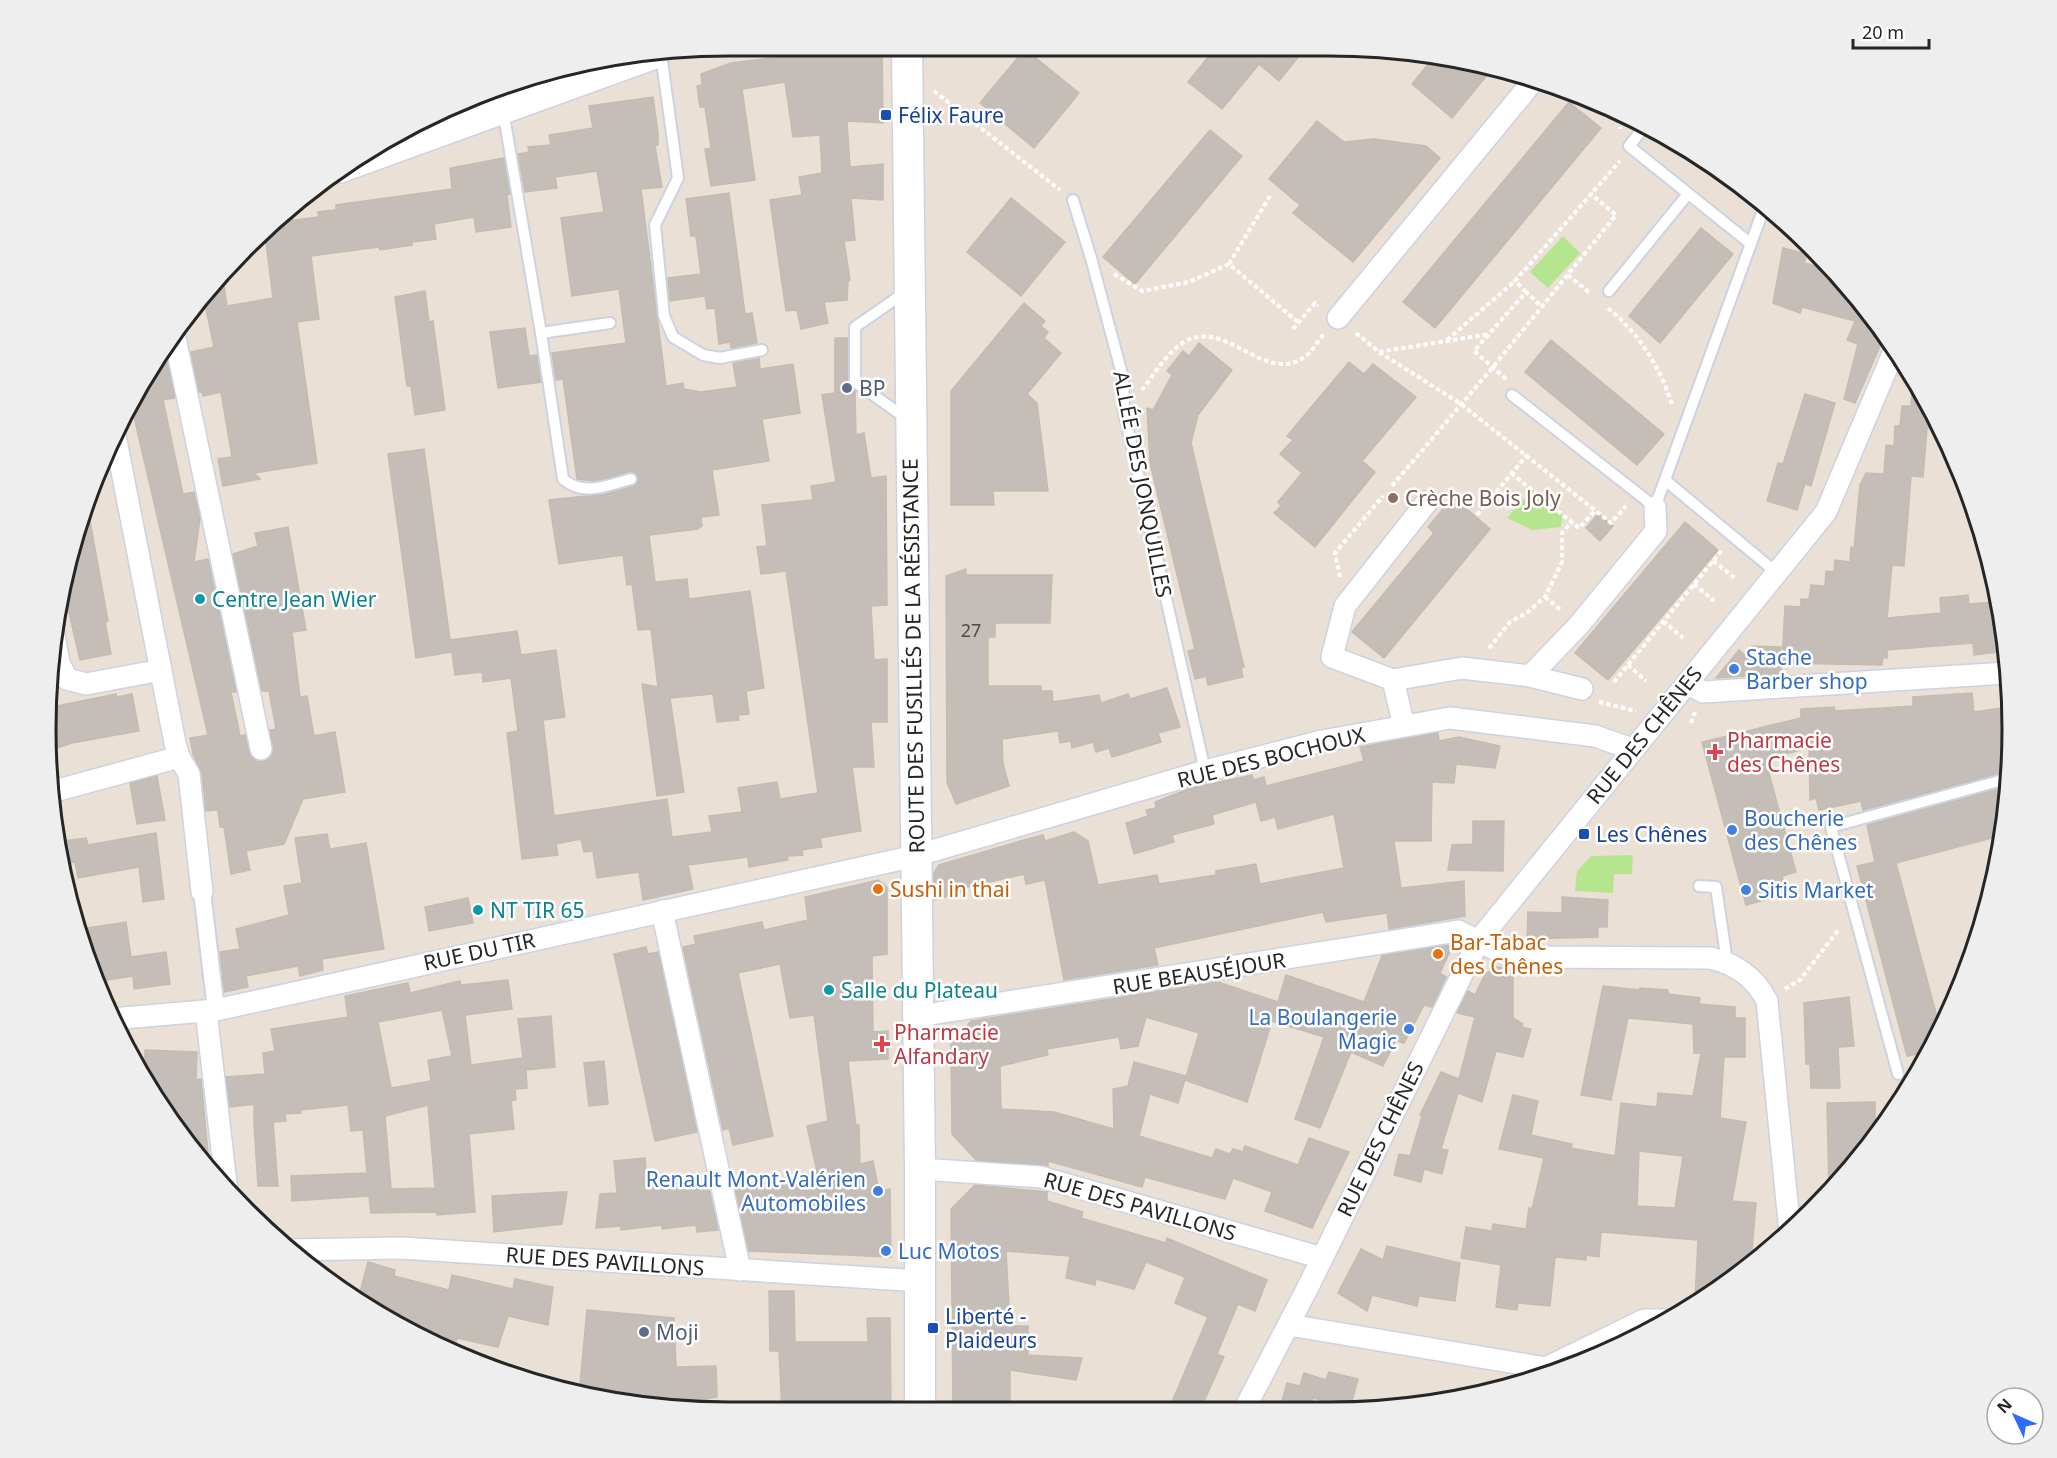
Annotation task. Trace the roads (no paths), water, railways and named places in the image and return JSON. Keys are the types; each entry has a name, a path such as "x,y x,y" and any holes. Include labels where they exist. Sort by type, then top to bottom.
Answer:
{"main road":[{"name":"ROUTE DES FUSILLÉS DE LA RÉSISTANCE","path":"907,58 920,1169 920,1402"}],"street":[{"path":"377,155 636,62"},
{"path":"1338,318 1529,86"},
{"path":"176,345 261,749"},
{"name":"RUE DES CHÊNES","path":"1248,1402 1479,940 1826,512 1891,359"},
{"path":"117,448 179,757 189,774 202,892 226,1176"},
{"path":"1427,502 1345,606 1332,657 1393,680 1462,668 1530,676 1582,689"},
{"path":"1530,676 1579,625 1656,531 1655,507"},
{"path":"59,663 67,679 86,684 161,670"},
{"path":"1687,683 1703,692 1999,674"},
{"path":"1393,680 1404,726"},
{"path":"57,687 76,682"},
{"name":"RUE DES BOCHOUX","path":"915,856 1205,771 1322,741 1450,718 1595,736 1632,749"},
{"path":"59,790 179,757"},
{"name":"RUE DU TIR","path":"121,1018 211,1010 915,856"},
{"path":"662,911 740,1270"},
{"name":"RUE BEAUSÉJOUR","path":"918,1017 1458,931 1511,957 1711,958 1727,962"},
{"path":"1727,962 1746,974 1767,1001 1789,1219"},
{"name":"RUE DES PAVILLONS","path":"920,1169 1041,1177 1322,1258"},
{"name":"RUE DES PAVILLONS","path":"303,1250 400,1248 921,1281"},
{"path":"1624,1334 1644,1320 1650,1320"},
{"path":"1289,1324 1543,1367"}],"lane":[{"path":"662,59 678,178 655,225 664,316 673,337 703,355 720,358 762,350"},
{"path":"503,110 541,333 562,479 570,486 588,490 631,480"},
{"path":"1640,132 1629,146 1751,244"},
{"path":"1609,291 1688,194"},
{"name":"ALLÉE DES JONQUILLES","path":"1073,200 1123,378 1124,412 1205,771"},
{"path":"1512,395 1655,507 1762,214"},
{"path":"909,289 855,327 855,382 910,421"},
{"path":"541,333 610,323"},
{"path":"1665,480 1777,573"},
{"path":"1898,1074 1831,827 1999,780"},
{"path":"1699,886 1716,887 1727,962"}],"place":[{"name":"Félix Faure","path":"886,115"},
{"name":"BP","path":"847,388"},
{"name":"Crèche Bois Joly","path":"1393,498"},
{"name":"Centre Jean Wier","path":"200,599"},
{"name":"Stache Barber shop","path":"1734,669"},
{"name":"Pharmacie des Chênes","path":"1715,752"},
{"name":"Boucherie des Chênes","path":"1732,830"},
{"name":"Les Chênes","path":"1584,834"},
{"name":"Sushi in thai","path":"878,889"},
{"name":"Sitis Market","path":"1746,890"},
{"name":"NT TIR 65","path":"478,910"},
{"name":"Bar-Tabac des Chênes","path":"1438,954"},
{"name":"Salle du Plateau","path":"829,990"},
{"name":"La Boulangerie Magic","path":"1409,1029"},
{"name":"Pharmacie Alfandary","path":"882,1044"},
{"name":"Renault Mont-Valérien Automobiles","path":"878,1191"},
{"name":"Luc Motos","path":"886,1251"},
{"name":"Liberté - Plaideurs","path":"933,1328"},
{"name":"Moji","path":"644,1332"}]}
